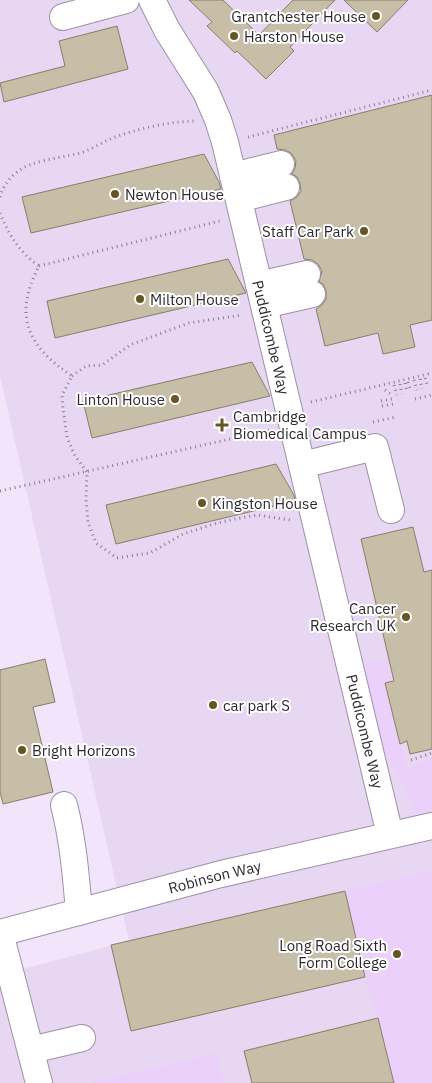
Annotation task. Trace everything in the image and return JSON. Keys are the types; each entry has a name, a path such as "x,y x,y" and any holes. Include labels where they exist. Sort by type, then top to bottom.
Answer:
{"lane":[{"path":"63,17 126,0"},
{"name":"Puddicombe Way","path":"152,0 167,30 206,92 222,131 390,835"},
{"path":"238,197 284,176"},
{"path":"263,301 310,284"},
{"path":"302,465 375,448 391,510"},
{"path":"64,805 75,867 79,912"},
{"name":"Robinson Way","path":"0,933 221,874 432,826"},
{"path":"0,933 39,1083"},
{"path":"31,1050 82,1038"}],"path":[{"path":"0,197 4,185 18,171 46,160 77,154 113,138 152,126 178,122 222,131 432,90"},
{"path":"72,376 53,363 38,345 28,328 26,307 28,289 39,266 238,197"},
{"path":"0,213 16,245 27,258 39,266"},
{"path":"263,301 189,323 130,345 102,366 86,366 72,376 62,395 67,437 75,456 86,472 88,522 96,543 117,558 150,552 183,534 214,524 257,515 316,523"},
{"path":"0,491 86,472 290,417 432,373"},
{"path":"425,378 428,387"},
{"path":"420,379 422,389"},
{"path":"414,380 417,390"},
{"path":"407,382 409,392"},
{"path":"400,384 402,394"},
{"path":"382,406 393,398 394,385"},
{"path":"384,390 393,398"},
{"path":"415,399 432,395"},
{"path":"381,401 393,398"},
{"path":"411,760 432,753"}],"shaded area":[{"name":"Cambridge Biomedical Campus","path":"0,0 432,0 432,1083 0,1083 0,975 129,941 0,376"},
{"path":"389,658 394,681 385,684 407,769 432,757 432,809 416,813 385,751 363,664"},
{"path":"432,871 432,1083 394,1083 378,1018 365,977 345,891"},
{"path":"217,1053 224,1083 91,1083"}],"building":[{"name":"Harston House","path":"189,0 223,0 259,35 293,0 335,0 290,47 294,51 266,79 207,26 212,22"},
{"name":"Grantchester House","path":"344,0 408,0 377,32"},
{"path":"117,26 128,69 4,102 0,83 65,66 59,41"},
{"name":"Staff Car Park","path":"432,95 432,320 410,325 415,347 383,354 378,333 325,346 316,309 326,299 326,290 323,284 319,282 322,271 318,264 312,260 304,259 290,201 297,197 301,191 297,177 292,174 296,161 291,153 277,149 274,135"},
{"name":"Newton House","path":"204,154 221,189 31,233 22,197"},
{"name":"Milton House","path":"228,259 246,293 55,338 47,301"},
{"name":"Linton House","path":"252,362 270,396 92,438 83,401"},
{"name":"Kingston House","path":"276,464 294,495 295,501 116,544 106,505"},
{"name":"Cancer Research UK","path":"413,527 424,572 432,570 432,749 410,754 407,741 400,744 385,683 394,681 361,539"},
{"name":"Bright Horizons","path":"45,659 55,702 33,707 53,792 3,804 0,792 0,670"},
{"path":"345,891 365,977 131,1031 111,945"},
{"path":"378,1018 394,1083 252,1083 244,1051"}],"place":[{"name":"Grantchester House","path":"376,16"},
{"name":"Harston House","path":"234,36"},
{"name":"Newton House","path":"115,194"},
{"name":"Staff Car Park","path":"364,231"},
{"name":"Milton House","path":"140,299"},
{"name":"Linton House","path":"175,399"},
{"name":"Cambridge Biomedical Campus","path":"222,425"},
{"name":"Kingston House","path":"202,503"},
{"name":"Cancer Research UK","path":"406,617"},
{"name":"car park S","path":"213,705"},
{"name":"Bright Horizons","path":"22,750"},
{"name":"Long Road Sixth Form College","path":"397,954"}]}
